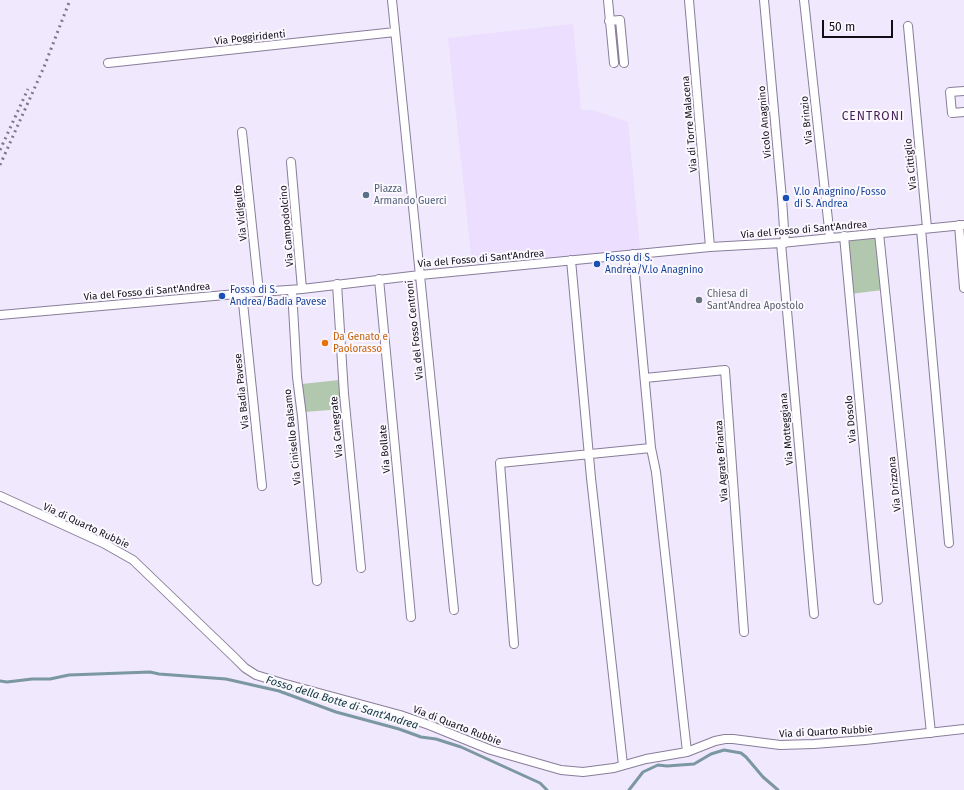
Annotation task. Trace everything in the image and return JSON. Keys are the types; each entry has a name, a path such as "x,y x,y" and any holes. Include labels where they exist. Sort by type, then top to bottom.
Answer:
{"street":[{"name":"Via del Fosso Centroni","path":"392,0 454,610"},
{"path":"608,0 614,63"},
{"name":"Via di Torre Malacena","path":"689,0 710,247"},
{"name":"Vicolo Anagnino","path":"764,0 782,199 783,243"},
{"name":"Via Brinzio","path":"804,0 830,238"},
{"path":"609,21 620,20 624,63"},
{"name":"Via Cittiglio","path":"908,26 949,544"},
{"name":"Via Poggiridenti","path":"108,63 395,32"},
{"path":"964,90 950,92 952,113 964,112"},
{"name":"Via Vidigulfo","path":"242,132 258,292"},
{"name":"Via Campodolcino","path":"291,162 302,289"},
{"path":"962,225 964,288"},
{"name":"Via del Fosso di Sant'Andrea","path":"0,314 292,290 379,279 571,260 710,247 783,243 962,225"},
{"name":"Via Drizzona","path":"879,233 931,733"},
{"name":"Via Dosolo","path":"844,236 878,600"},
{"name":"Via Motteggiana","path":"783,243 814,614"},
{"path":"633,254 651,448 656,472 687,752"},
{"path":"571,260 589,454 623,766"},
{"name":"Via Bollate","path":"379,279 411,617"},
{"name":"Via Canegrate","path":"337,284 344,394 361,568"},
{"name":"Via Cinisello Balsamo","path":"292,290 297,377 317,581"},
{"name":"Via Badia Pavese","path":"242,293 262,486"},
{"name":"Via Agrate Brianza","path":"645,378 725,370 744,632"},
{"path":"514,644 500,463 651,448"},
{"name":"Via di Quarto Rubbie","path":"0,496 103,543 133,560 234,657 250,671 259,676 400,715 433,726 491,750 561,770 583,772 623,766 646,759 687,752 715,741 725,739 788,745 841,743 964,729"}],"shaded area":[{"path":"573,24 581,110 593,110 628,122 640,249 472,264 448,38"}],"green space":[{"path":"877,235 883,290 850,294 843,239"},
{"path":"339,380 342,409 304,412 302,384"}],"waterway":[{"name":"Fosso della Botte di Sant'Andrea","path":"0,681 7,682 32,679 50,679 69,675 150,672 226,679 279,691 336,712 461,747 540,783 547,790"},
{"name":"Fosso della Botte di Sant'Andrea","path":"629,790 643,772 658,765 667,766 694,764 711,754 724,750 741,753 763,777 778,790"}],"railway":[{"path":"0,165 44,67 70,0"},
{"path":"0,150 28,89"}],"place":[{"name":"Piazza Armando Guerci","path":"366,195"},
{"name":"V.lo Anagnino/Fosso di S. Andrea","path":"786,198"},
{"name":"Fosso di S. Andrea/V.lo Anagnino","path":"597,264"},
{"name":"Fosso di S. Andrea/Badia Pavese","path":"222,296"},
{"name":"Chiesa di Sant'Andrea Apostolo","path":"699,300"},
{"name":"Da Genato e Paolorasso","path":"325,343"}],"district":[{"name":"CENTRONI","path":"873,117"}]}
